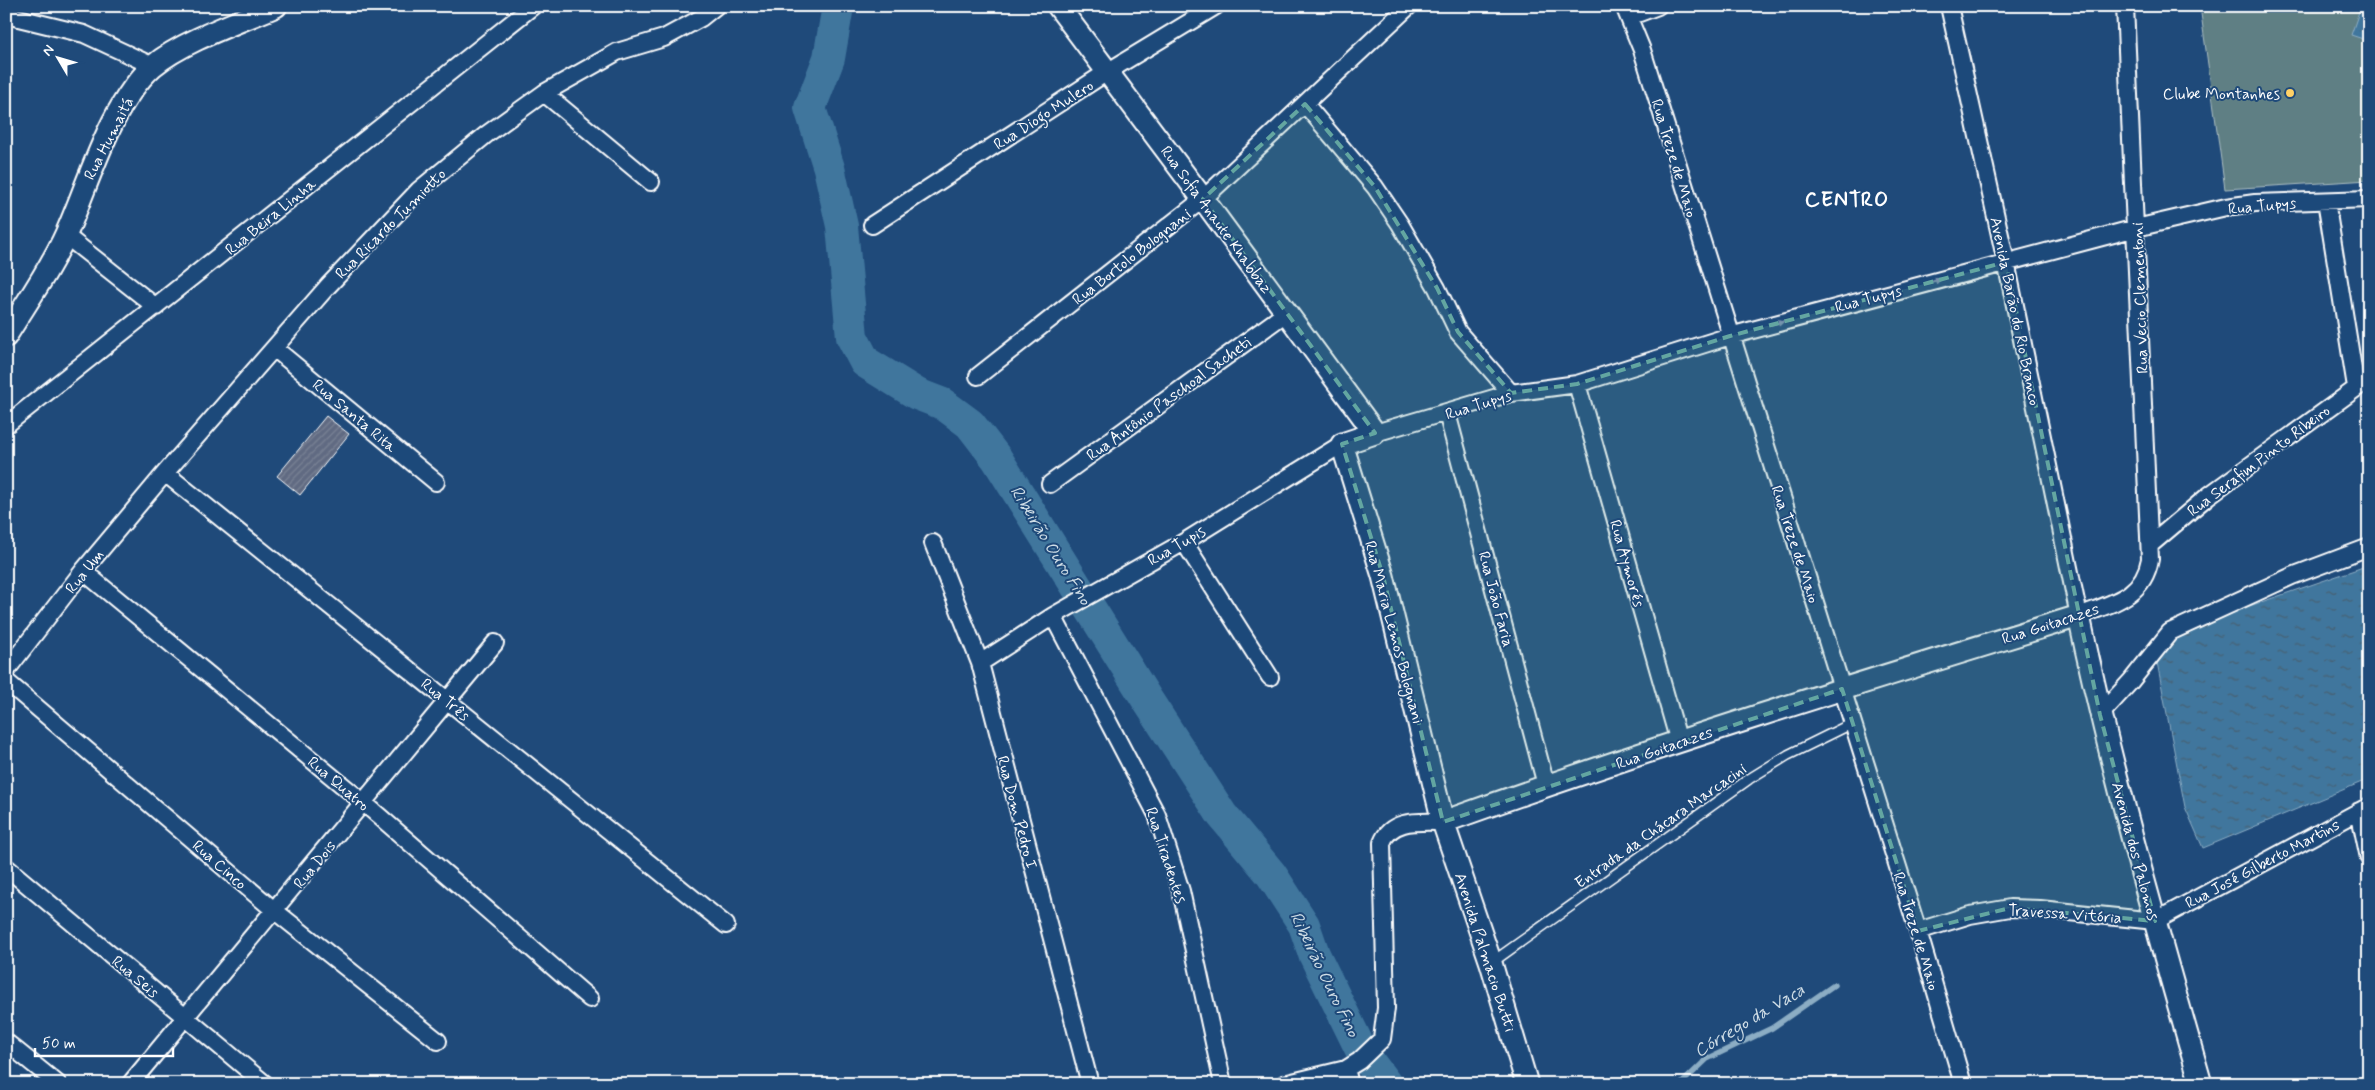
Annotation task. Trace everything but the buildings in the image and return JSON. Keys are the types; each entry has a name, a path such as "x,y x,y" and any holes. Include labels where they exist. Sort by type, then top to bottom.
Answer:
{"street":[{"name":"Rua Humaitá","path":"6,336 65,235 97,155 135,86 153,66 178,50 276,6"},
{"name":"Rua Beira Linha","path":"6,425 156,308 533,6"},
{"name":"Rua Ricardo Tumiotto","path":"165,473 354,257 419,190 486,134 544,93 617,52 664,38 701,18 716,6"},
{"name":"Rua Sofia Anaute Khabbaz","path":"1058,6 1204,199 1375,434"},
{"name":"Rua Diogo Mulero","path":"872,225 1107,72 1216,6"},
{"name":"Rua Bortolo Bolognani","path":"978,376 1204,199 1409,6"},
{"path":"1627,12 1658,6"},
{"name":"Avenida Barão do Rio Branco","path":"1949,6 2006,262 2079,616"},
{"name":"Rua Vecio Clementoni","path":"2125,6 2150,545 2148,570 2137,588"},
{"name":"Rua Treze de Maio","path":"1627,12 1642,50 1730,336 1853,723 1918,931 1963,1084"},
{"path":"6,15 84,34 153,66"},
{"path":"544,93 651,182"},
{"path":"1305,104 1375,187 1400,224 1433,280 1458,332 1511,393"},
{"name":"Rua Tupys","path":"1375,434 1511,393 1577,384 1730,336 2136,228 2226,207 2262,203 2369,199"},
{"path":"2326,200 2362,383"},
{"path":"65,235 156,308"},
{"name":"Rua Antônio Paschoal Sacheti","path":"1050,484 1286,313"},
{"name":"Rua Santa Rita","path":"274,348 436,482"},
{"name":"Rua Serafim Pinto Ribeiro","path":"2150,545 2208,496 2362,383"},
{"name":"Rua Aymorés","path":"1577,384 1679,742"},
{"name":"Rua João Faria","path":"1447,413 1546,785"},
{"name":"Rua Tupis","path":"980,663 1053,616 1103,586 1184,542 1342,444 1375,434"},
{"name":"Rua Maria Lemos Bolognani","path":"1342,444 1383,576 1442,822"},
{"name":"Rua Um","path":"6,671 84,571 165,473"},
{"name":"Rua Três","path":"165,473 726,925"},
{"path":"1184,542 1270,677"},
{"name":"Rua Dom Pedro I","path":"933,543 980,663 1090,1084"},
{"path":"2100,715 2170,632 2292,576 2369,547"},
{"name":"Rua Quatro","path":"84,571 364,803 590,999"},
{"name":"Rua Goitacazes","path":"1352,1071 1382,1039 1386,1008 1382,844 1385,834 1396,825 1442,822 1546,785 1842,688 2079,616 2128,596 2137,588"},
{"name":"Rua Tiradentes","path":"1053,616 1157,815 1181,891 1223,1084"},
{"name":"Avenida dos Palomos","path":"2079,616 2100,715 2201,1084"},
{"path":"6,654 30,640"},
{"name":"Rua Dois","path":"130,1084 496,643"},
{"name":"Rua Cinco","path":"6,681 275,911 438,1041"},
{"path":"2364,808 2369,858"},
{"name":"Rua José Gilberto Martins","path":"2155,921 2364,808"},
{"name":"Avenida Palmacio Butti","path":"1442,822 1491,963 1527,1084"},
{"name":"Rua Seis","path":"6,867 266,1084"},
{"name":"Travessa Vitória","path":"1918,931 1970,915 2010,908 2040,909 2155,921"},
{"path":"6,1042 58,1084"},
{"path":"1284,1084 1352,1071"}],"lane":[{"name":"Entrada da Chácara Marcacini","path":"1491,963 1749,779 1788,755 1853,723"}],"highlighted area":[{"path":"1305,104 1375,187 1437,288 1458,332 1511,393 1577,384 1730,336 2006,262 2100,715 2155,921 2010,908 1918,931 1842,689 1443,822 1383,576 1342,444 1375,433 1203,199"}],"green space":[{"name":"Clube Montanhes","path":"2200,6 2369,6 2369,180 2225,189"}],"water":[{"path":"2361,6 2369,6 2369,41 2351,35"},
{"path":"2369,565 2369,779 2203,848 2185,807 2156,657 2168,634"}],"waterway":[{"name":"Ribeirão Ouro Fino","path":"838,6 829,58 810,108 829,168 842,226 852,337 865,362 917,394 943,404 970,424 997,459 1148,701 1222,815 1271,874 1304,925 1314,954 1362,1052 1386,1084"},
{"name":"Córrego da Vaca","path":"1681,1084 1707,1059 1772,1028 1834,985"}],"place":[{"name":"Clube Montanhes","path":"2290,93"}],"district":[{"name":"CENTRO","path":"1847,199"}]}
